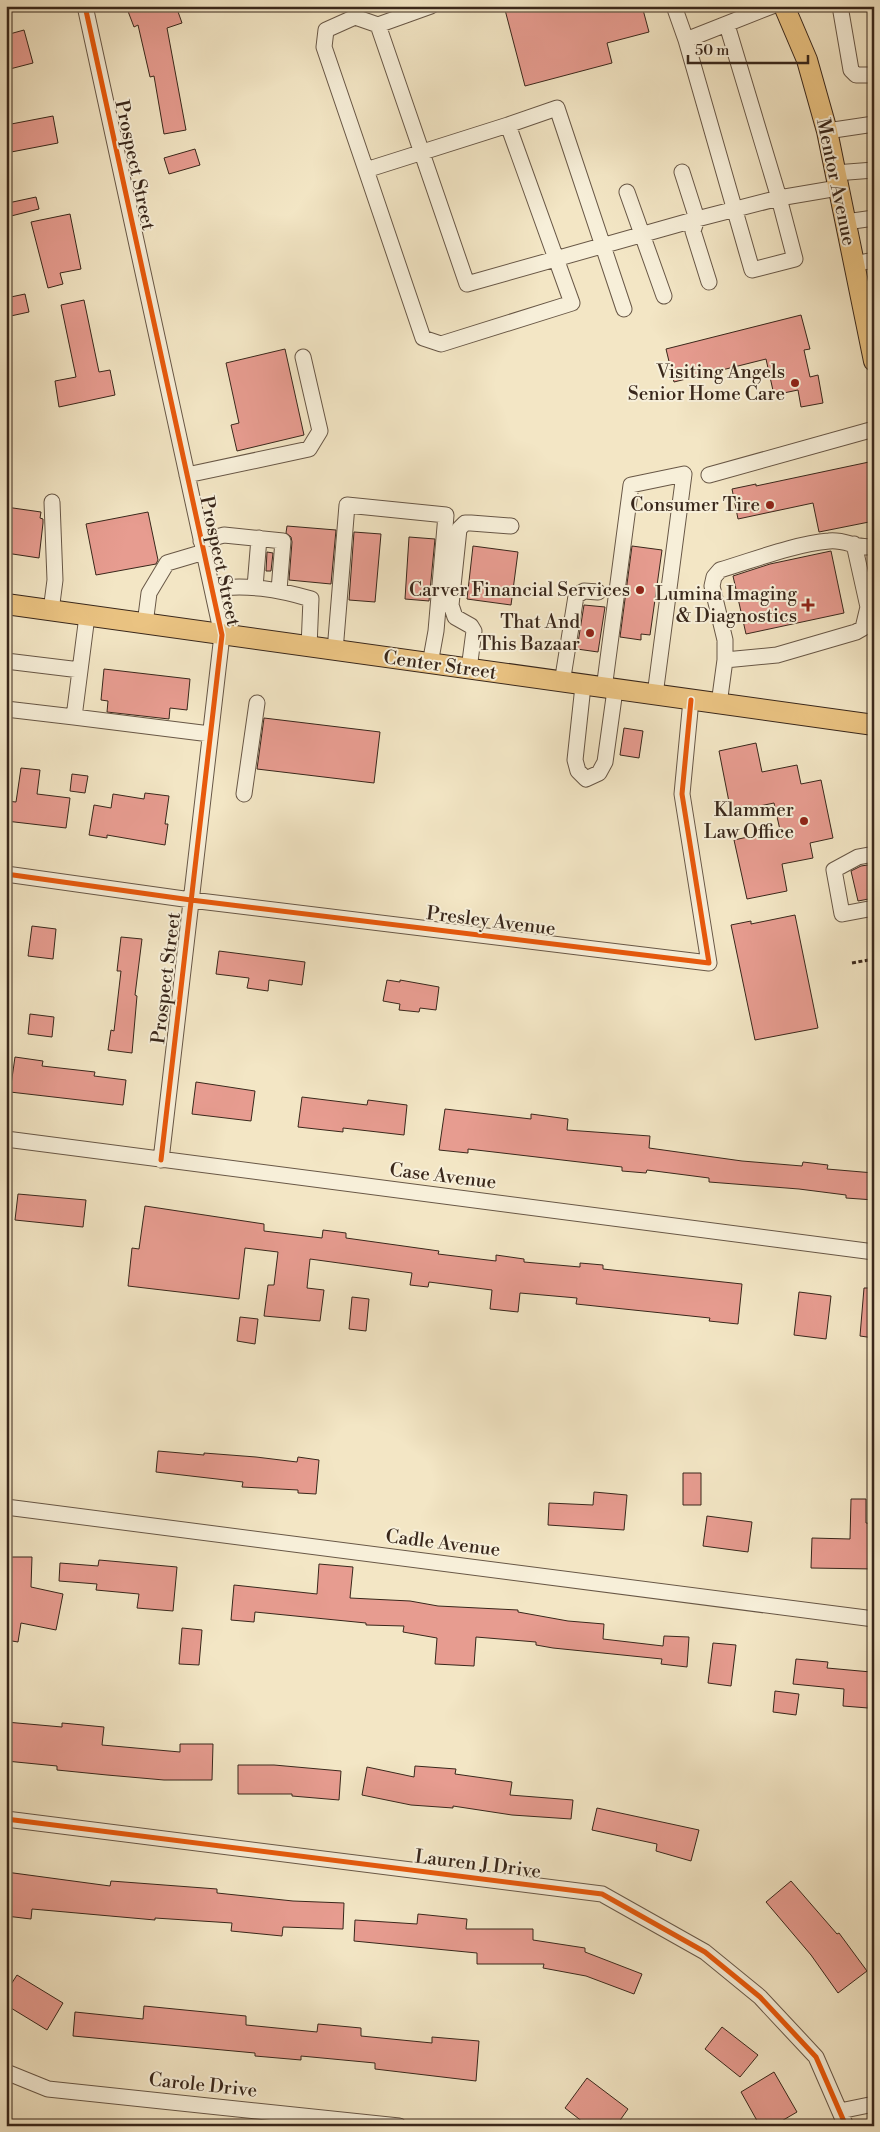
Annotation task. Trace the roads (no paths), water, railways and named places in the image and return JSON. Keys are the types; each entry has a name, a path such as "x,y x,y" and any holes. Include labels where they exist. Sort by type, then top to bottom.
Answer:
{"main road":[{"name":"Mentor Avenue","path":"784,6 807,60 827,131 874,361"},
{"name":"Center Street","path":"6,604 583,686 874,725"}],"street":[{"name":"Prospect Street","path":"85,6 222,635 161,1160"},
{"path":"431,6 378,25 355,17 326,30 324,47 423,338 441,344 572,303 558,259 508,125"},
{"path":"674,6 686,40 752,270 795,259 779,198 727,26"},
{"path":"686,40 727,26 772,6"},
{"path":"840,6 850,70 856,75 874,75"},
{"path":"378,25 467,284 874,170"},
{"path":"366,170 557,108 624,309"},
{"path":"827,131 874,124"},
{"path":"682,172 697,219 693,231 709,282"},
{"path":"627,192 664,296"},
{"path":"846,222 874,218"},
{"path":"854,264 874,260"},
{"path":"187,475 309,449 320,431 304,357"},
{"path":"708,475 874,429"},
{"path":"583,686 575,760 578,771 586,779 599,773 604,762 631,485 684,474 655,695"},
{"path":"51,611 55,580 52,502"},
{"path":"335,651 347,505 446,515 436,631 430,664"},
{"path":"470,669 474,631 471,626 455,617 451,605 460,529 465,523 511,526"},
{"path":"145,624 150,593 167,563 224,535 283,541 280,590"},
{"path":"255,587 259,538"},
{"path":"719,704 725,660 723,630 712,586 714,577 720,570 826,541 838,540 861,548 874,546"},
{"path":"725,660 777,654 856,632 863,628 868,607 854,544"},
{"path":"212,588 255,587 280,590 311,599 309,647"},
{"path":"562,683 576,596 584,590 598,592"},
{"path":"74,717 87,616"},
{"path":"6,661 80,670"},
{"name":"Presley Avenue","path":"6,874 191,900 710,963 682,794 691,700"},
{"path":"244,794 257,703"},
{"path":"6,709 210,734"},
{"path":"874,854 858,857 834,870 842,914 874,908"},
{"name":"Case Avenue","path":"6,1139 874,1252"},
{"name":"Cadle Avenue","path":"6,1508 874,1619"},
{"name":"Lauren J Drive","path":"6,1819 602,1894 705,1952 760,1997 816,2057 846,2126"},
{"name":"Carole Drive","path":"6,2072 48,2089 399,2126"},
{"path":"840,2111 874,2104"}],"place":[{"name":"Visiting Angels Senior Home Care","path":"795,383"},
{"name":"Consumer Tire","path":"770,505"},
{"name":"Carver Financial Services","path":"640,590"},
{"name":"Lumina Imaging & Diagnostics","path":"808,605"},
{"name":"That And This Bazaar","path":"590,633"},
{"name":"Klammer Law Office","path":"804,821"}]}
